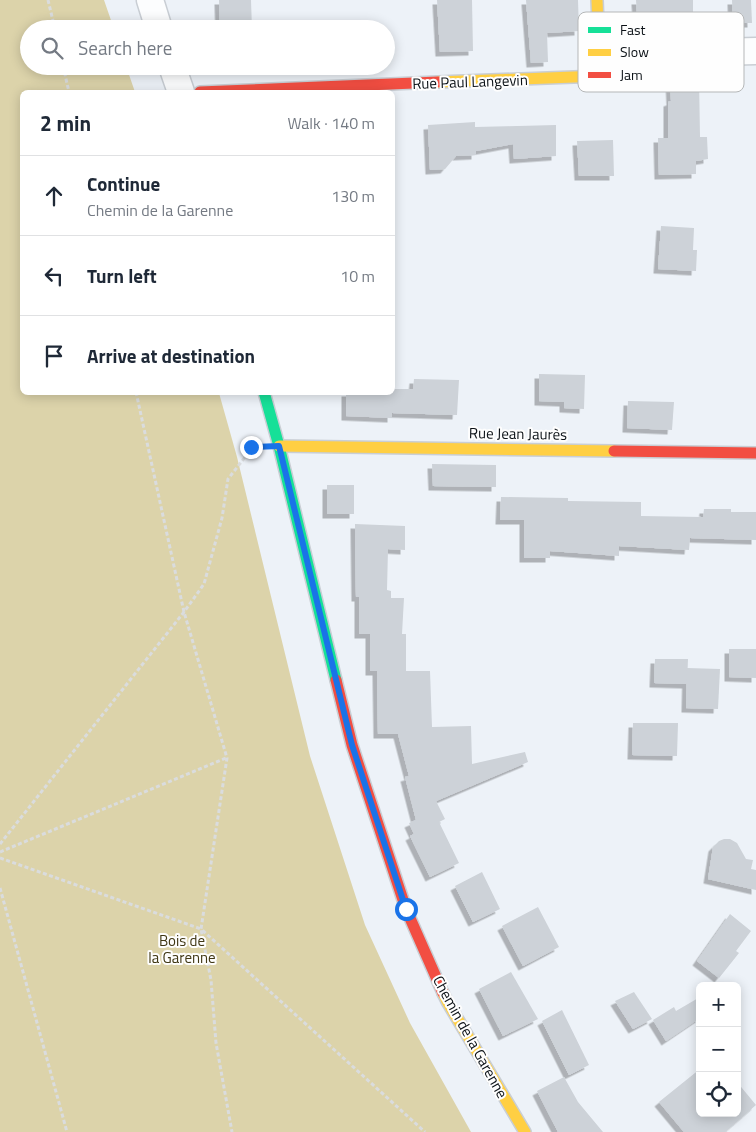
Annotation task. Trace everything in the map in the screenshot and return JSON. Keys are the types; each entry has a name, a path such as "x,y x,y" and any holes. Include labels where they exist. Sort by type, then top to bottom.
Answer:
{"street":[{"path":"150,0 157,20"},
{"path":"175,75 180,90"},
{"name":"Rue Paul Langevin","path":"250,90 578,77"},
{"name":"Chemin de la Garenne","path":"265,395 352,745 406,909 448,1003 524,1132"},
{"name":"Rue Jean Jaurès","path":"279,446 756,453"}],"path":[{"path":"48,0 53,20"},
{"path":"65,75 69,90"},
{"path":"137,395 184,612 227,758 201,929 211,980 216,1043 232,1132"},
{"path":"0,844 184,612 204,584 222,518 228,479 251,447 279,446"},
{"path":"0,852 227,758"},
{"path":"0,858 201,929 425,1132"},
{"path":"0,888 67,1132"}],"green space":[{"name":"Bois de la Garenne","path":"0,0 104,0 111,20 20,20 20,75 129,75 134,90 20,90 20,395 220,395 237,457 310,756 365,925 410,1023 471,1132 0,1132"}],"building":[{"path":"219,0 251,0 252,20 220,20"},
{"path":"437,0 472,0 473,51 440,52"},
{"path":"526,0 578,0 578,31 547,33 548,62 531,63"},
{"path":"636,0 693,0 693,12 637,12"},
{"path":"732,0 751,0 752,23 744,23 744,12 733,12"},
{"path":"671,92 699,92 700,137 707,137 708,159 696,161 696,174 659,175 658,138 668,138 668,102 671,101"},
{"path":"475,122 475,127 556,125 556,156 514,159 513,144 476,151 476,155 456,156 445,169 430,170 428,125"},
{"path":"613,140 614,176 579,176 577,141"},
{"path":"661,226 694,228 693,250 697,250 696,271 658,269"},
{"path":"539,374 585,375 584,409 564,408 564,402 539,401"},
{"path":"414,379 459,380 457,415 392,413 392,418 346,416 346,395 395,395 395,389 413,389"},
{"path":"628,401 674,402 672,430 627,428"},
{"path":"432,464 496,465 496,487 433,486"},
{"path":"327,485 354,485 354,514 327,514"},
{"path":"501,497 568,498 568,501 641,502 641,516 703,517 704,509 731,509 731,512 756,512 756,540 690,538 689,550 619,546 619,556 550,551 550,558 524,558 524,520 500,520"},
{"path":"355,524 405,526 405,550 388,549 387,590 391,591 391,598 404,598 402,634 406,634 406,671 430,671 432,727 471,726 472,764 525,752 528,762 436,801 445,819 439,822 459,863 430,877 410,836 414,834 409,823 416,820 405,777 409,776 398,734 378,734 377,671 370,671 370,634 359,634 359,597 356,597"},
{"path":"729,649 756,649 756,678 729,677"},
{"path":"655,659 688,659 687,684 654,683"},
{"path":"687,668 720,669 718,709 686,708"},
{"path":"633,723 678,723 677,756 632,755"},
{"path":"724,839 730,839 737,843 746,859 753,860 751,869 756,870 756,890 708,879 713,847"},
{"path":"482,872 500,909 473,922 455,886"},
{"path":"538,907 559,947 523,966 502,926"},
{"path":"730,914 751,931 736,951 739,953 719,978 697,961"},
{"path":"511,972 538,1019 503,1036 479,989"},
{"path":"634,992 652,1019 633,1029 615,1001"},
{"path":"696,999 696,1021 666,1041 653,1020 674,1007 676,1011"},
{"path":"562,1010 589,1065 569,1075 542,1021"},
{"path":"696,1072 696,1117 741,1117 741,1087 756,1105 725,1132 684,1132 659,1102"},
{"path":"564,1077 578,1102 603,1132 558,1132 537,1091"}],"traffic: fast":[{"path":"265,395 336,680"}],"traffic: slow":[{"path":"597,0 597,12"},
{"path":"438,82 578,77"},
{"path":"279,446 614,451"},
{"path":"443,993 525,1132"}],"traffic: jam":[{"path":"248,90 438,82"},
{"path":"614,451 756,453"},
{"path":"336,680 352,745 406,909 443,993"}],"route":[{"path":"251,447 279,446 352,745 406,909"}]}
